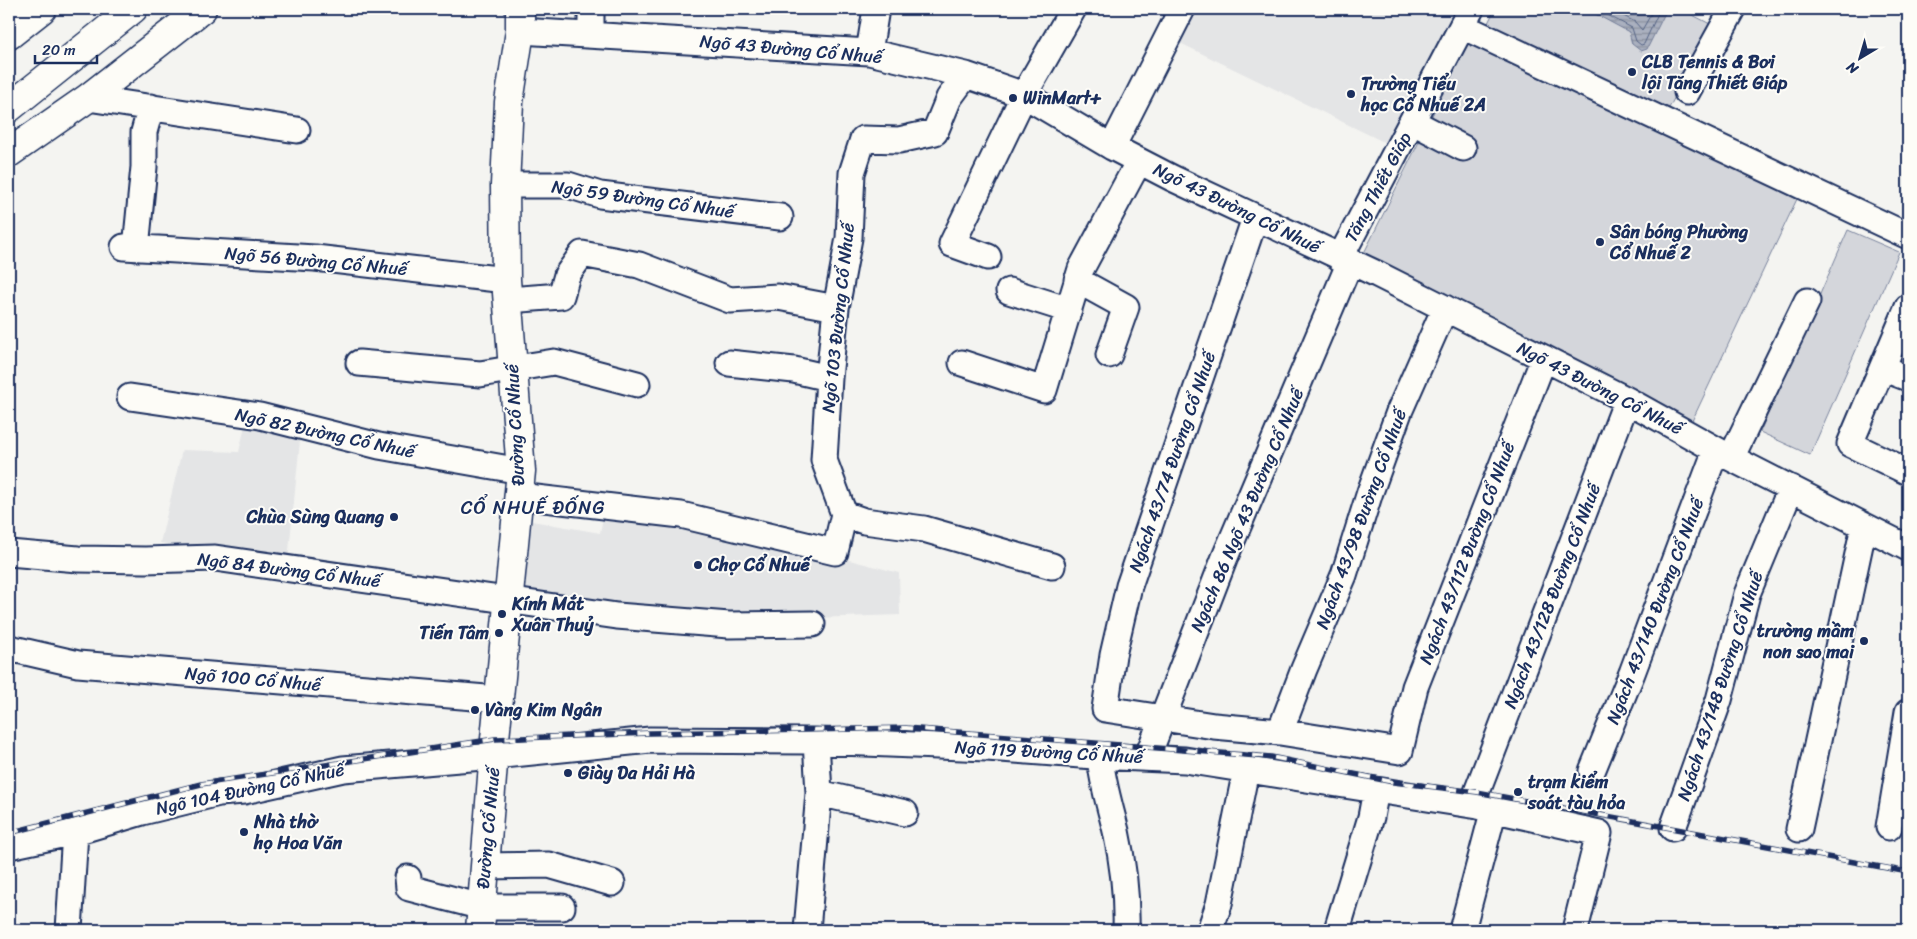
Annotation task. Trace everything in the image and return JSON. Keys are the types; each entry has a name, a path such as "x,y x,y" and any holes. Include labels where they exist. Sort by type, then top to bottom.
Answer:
{"main road":[{"path":"9,23 26,9"},
{"path":"9,35 42,9"},
{"path":"9,108 132,9"},
{"path":"9,153 88,98 202,9"},
{"name":"Đường Cổ Nhuế","path":"481,919 498,699 520,484 507,290 506,184 509,102 520,20"}],"street":[{"path":"591,9 591,35"},
{"path":"869,52 876,9"},
{"path":"988,257 952,244 1024,95 1073,9"},
{"path":"1112,147 1182,9"},
{"path":"1687,92 1733,9"},
{"path":"1467,17 1908,236"},
{"name":"Tăng Thiết Giáp","path":"1345,260 1467,17"},
{"name":"Ngõ 43 Đường Cổ Nhuế","path":"520,20 591,35 869,52 966,75 1024,95 1139,161 1445,308 1627,400 1723,454 1908,548"},
{"name":"Ngõ 103 Đường Cổ Nhuế","path":"844,514 824,460 836,308 849,238 852,174 863,139 899,140 935,132 949,98 966,75"},
{"path":"88,98 297,130"},
{"name":"Ngõ 56 Đường Cổ Nhuế","path":"151,107 144,132 144,167 130,248 315,258 507,290 561,296 567,275 582,254 639,265 730,300 778,297 836,308"},
{"path":"1413,122 1463,148"},
{"path":"962,363 1044,390 1081,269 1139,161"},
{"name":"Ngõ 59 Đường Cổ Nhuế","path":"506,184 568,185 600,195 780,217"},
{"name":"Ngách 43/74 Đường Cổ Nhuế","path":"1161,719 1105,709 1113,655 1129,586 1255,218"},
{"name":"Ngách 86 Ngõ 43 Đường Cổ Nhuế","path":"1147,758 1345,260"},
{"path":"1078,280 1126,307 1109,354"},
{"path":"1009,292 1069,310"},
{"name":"Ngách 43/140 Đường Cổ Nhuế","path":"1592,771 1723,454 1807,301"},
{"path":"1908,307 1850,444 1908,472"},
{"name":"Ngách 43/98 Đường Cổ Nhuế","path":"1280,732 1344,575 1370,492 1399,412 1445,308"},
{"name":"Ngách 43/112 Đường Cổ Nhuế","path":"1280,732 1400,751 1415,687 1544,358"},
{"path":"359,363 480,374 554,362 637,384"},
{"path":"729,363 794,370 829,378"},
{"name":"Ngõ 82 Đường Cổ Nhuế","path":"130,397 260,416 520,484"},
{"name":"Ngách 43/128 Đường Cổ Nhuế","path":"1462,930 1485,800 1627,400"},
{"path":"520,484 681,515 835,552 844,514 864,521 924,529 1052,566"},
{"name":"Ngách 43/148 Đường Cổ Nhuế","path":"1673,828 1719,700 1747,594 1791,488"},
{"path":"1799,829 1864,526"},
{"name":"Ngõ 84 Đường Cổ Nhuế","path":"9,553 78,559 215,558 617,616 729,625 812,624"},
{"name":"Ngõ 100 Cổ Nhuế","path":"9,648 78,664 498,699"},
{"path":"1889,826 1908,712"},
{"path":"1161,719 1280,732"},
{"name":"Ngõ 119 Đường Cổ Nhuế","path":"494,756 650,740 816,741 987,748 1100,756 1203,758 1260,767 1376,790 1485,800 1599,833 1575,930"},
{"path":"807,930 819,793 816,741"},
{"name":"Ngõ 104 Đường Cổ Nhuế","path":"9,846 75,832 142,812 219,794 244,791 343,769 494,756"},
{"path":"1100,756 1101,777 1116,833 1127,901 1126,930"},
{"path":"1210,930 1219,904 1240,795 1260,767"},
{"path":"1337,930 1371,817 1376,790"},
{"path":"819,793 905,813"},
{"path":"69,930 75,832"},
{"path":"485,866 549,866 612,883"},
{"path":"408,878 410,888 481,919 562,907"}],"shaded area":[{"name":"Trường Tiểu học Cổ Nhuế 2A","path":"1194,9 1457,9 1392,146 1180,43"},
{"name":"CLB Tennis & Bơi lội Tăng Thiết Giáp","path":"1495,9 1681,9 1712,25 1666,114 1485,29"},
{"name":"Sân bóng Phường Cổ Nhuế 2","path":"1470,39 1797,199 1692,421 1363,255"},
{"path":"1848,230 1899,252 1810,455 1760,432"},
{"path":"247,417 301,431 288,561 160,543 182,450 239,452"},
{"name":"Chợ Cổ Nhuế","path":"605,507 720,526 899,573 900,615 728,621 523,594 532,521 600,533"}],"water":[{"path":"1586,9 1661,9 1666,11 1647,49 1641,51 1632,44 1629,32"}],"railway":[{"path":"9,833 201,784 495,739 650,733 906,728 1271,757 1393,782 1477,792 1908,872"}],"place":[{"name":"CLB Tennis & Bơi lội Tăng Thiết Giáp","path":"1632,72"},
{"name":"Trường Tiểu học Cổ Nhuế 2A","path":"1351,94"},
{"name":"WinMart+","path":"1013,98"},
{"name":"Sân bóng Phường Cổ Nhuế 2","path":"1600,242"},
{"name":"Chùa Sùng Quang","path":"394,517"},
{"name":"Chợ Cổ Nhuế","path":"698,565"},
{"name":"Kính Mắt Xuân Thuỷ","path":"502,614"},
{"name":"Tiến Tâm","path":"499,633"},
{"name":"trường mầm non sao mai","path":"1864,641"},
{"name":"Vàng Kim Ngân","path":"475,710"},
{"name":"Giày Da Hải Hà","path":"568,773"},
{"name":"trạm kiểm soát tàu hỏa","path":"1518,792"},
{"name":"Nhà thờ họ Hoa Văn","path":"244,832"}],"district":[{"name":"CỔ NHUẾ ĐỐNG","path":"533,507"}]}
